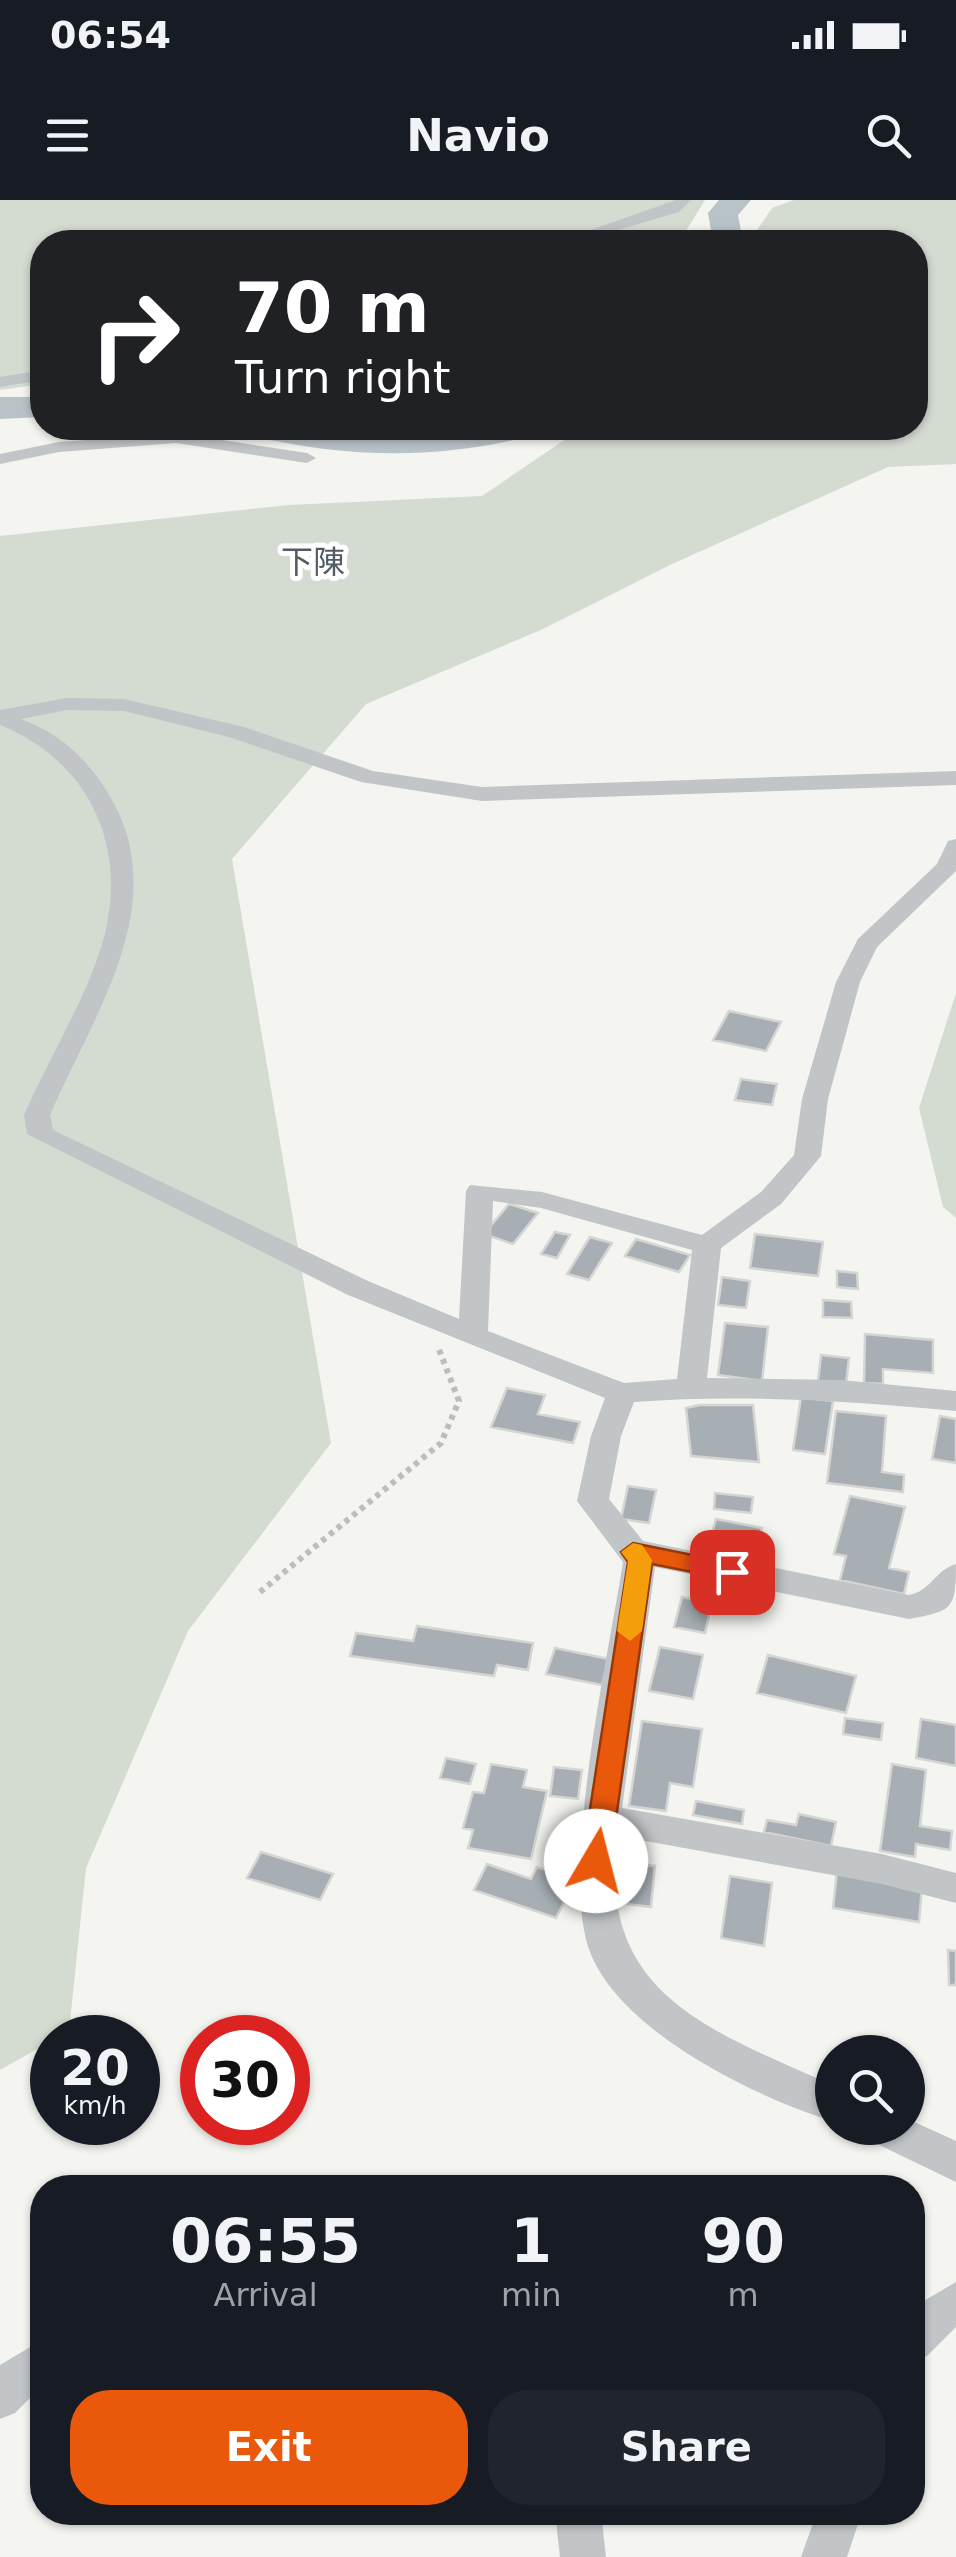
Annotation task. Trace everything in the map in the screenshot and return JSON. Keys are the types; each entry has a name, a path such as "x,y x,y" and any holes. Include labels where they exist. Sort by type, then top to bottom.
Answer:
{"street":[{"path":"605,230 660,214 684,200"},
{"path":"0,382 30,377"},
{"path":"0,459 58,447 150,440"},
{"path":"189,440 307,458"},
{"path":"0,717 67,704 124,705 236,732 369,777 482,794 956,778"},
{"path":"0,717 22,724 55,745 90,776 112,811 124,884 112,950 37,1114 40,1134 358,1288 460,1333 622,1393 692,1388 841,1390 956,1401"},
{"path":"692,1388 708,1245 771,1198 807,1156 816,1099 848,982 867,944 947,867 956,846"},
{"path":"460,1333 480,1191 542,1200 708,1245"},
{"path":"622,1393 606,1436 593,1500 640,1560 596,1861 607,1950 642,1998 699,2044 815,2096"},
{"path":"633,1552 909,1607 935,1602 956,1576"},
{"path":"602,1818 882,1869 956,1888"},
{"path":"924,2145 956,2164"},
{"path":"925,2325 956,2302"},
{"path":"0,2398 30,2370"},
{"path":"579,2525 583,2557"},
{"path":"824,2557 835,2525"}],"path":[{"path":"260,1592 441,1443 459,1400 437,1345 460,1333"}],"shaded area":[{"path":"0,200 705,200 686,230 30,230 30,386 0,390"},
{"path":"794,200 956,200 956,464 888,467 672,564 543,629 366,704 232,859 331,1443 188,1631 86,1868 71,2015 30,2015 30,2053 0,2070 0,536 289,505 482,496 564,440 928,440 928,230 757,230 772,208"},
{"path":"956,993 956,1218 943,1207 919,1108"}],"building":[{"path":"729,1011 781,1022 766,1051 713,1040"},
{"path":"741,1079 777,1084 772,1105 735,1100"},
{"path":"509,1204 538,1213 513,1244 484,1234"},
{"path":"555,1232 570,1235 557,1258 541,1254"},
{"path":"755,1234 823,1242 818,1276 750,1268"},
{"path":"590,1237 612,1243 589,1280 567,1274"},
{"path":"636,1239 690,1255 679,1272 625,1256"},
{"path":"837,1271 857,1273 858,1289 837,1287"},
{"path":"722,1277 750,1281 746,1308 718,1305"},
{"path":"823,1300 851,1302 852,1318 823,1317"},
{"path":"725,1323 768,1327 762,1381 718,1375"},
{"path":"865,1334 933,1340 933,1373 883,1369 883,1384 864,1383"},
{"path":"821,1355 849,1358 846,1385 818,1381"},
{"path":"507,1388 545,1395 538,1414 580,1422 573,1443 491,1427"},
{"path":"801,1397 833,1401 825,1454 793,1450"},
{"path":"753,1405 759,1462 691,1456 686,1408"},
{"path":"836,1411 886,1416 882,1472 904,1475 903,1492 827,1483"},
{"path":"940,1416 956,1419 956,1463 932,1459"},
{"path":"628,1486 656,1490 649,1523 621,1519"},
{"path":"715,1493 753,1497 751,1513 714,1509"},
{"path":"850,1496 905,1507 889,1568 909,1572 904,1594 840,1580 846,1556 834,1554"},
{"path":"716,1519 762,1528 758,1546 711,1537"},
{"path":"682,1597 712,1603 705,1633 674,1627"},
{"path":"417,1626 533,1643 528,1670 497,1665 494,1676 350,1656 356,1633 413,1641"},
{"path":"660,1647 703,1655 693,1699 649,1691"},
{"path":"555,1648 609,1659 602,1685 546,1674"},
{"path":"768,1655 856,1676 846,1713 757,1693"},
{"path":"845,1718 883,1723 881,1740 843,1734"},
{"path":"921,1719 956,1725 956,1766 916,1758"},
{"path":"642,1721 702,1729 693,1787 670,1783 666,1811 629,1806"},
{"path":"446,1758 476,1764 470,1784 440,1778"},
{"path":"491,1764 527,1770 523,1787 547,1791 531,1859 468,1848 473,1830 463,1828 473,1792 484,1793"},
{"path":"892,1764 926,1770 920,1826 952,1831 950,1850 916,1844 915,1857 880,1851"},
{"path":"554,1767 582,1770 578,1799 550,1796"},
{"path":"696,1801 744,1810 742,1824 693,1815"},
{"path":"799,1814 836,1822 831,1846 764,1832 767,1820 796,1825"},
{"path":"261,1852 333,1874 320,1900 247,1878"},
{"path":"487,1864 531,1879 537,1867 575,1880 556,1918 474,1890"},
{"path":"631,1864 655,1866 651,1907 627,1904"},
{"path":"837,1872 922,1886 919,1922 833,1908"},
{"path":"730,1876 772,1883 764,1946 721,1938"},
{"path":"948,1950 956,1951 956,1985 949,1985"}],"waterway":[{"path":"726,230 723,213 736,200"},
{"path":"0,408 30,407"},
{"path":"352,440 461,440"}],"slow traffic":[{"path":"630,1631 640,1560 633,1552"}],"district":[{"name":"下陳","path":"313,562"}],"route":[{"path":"596,1861 640,1560 633,1552 732,1572"}]}
